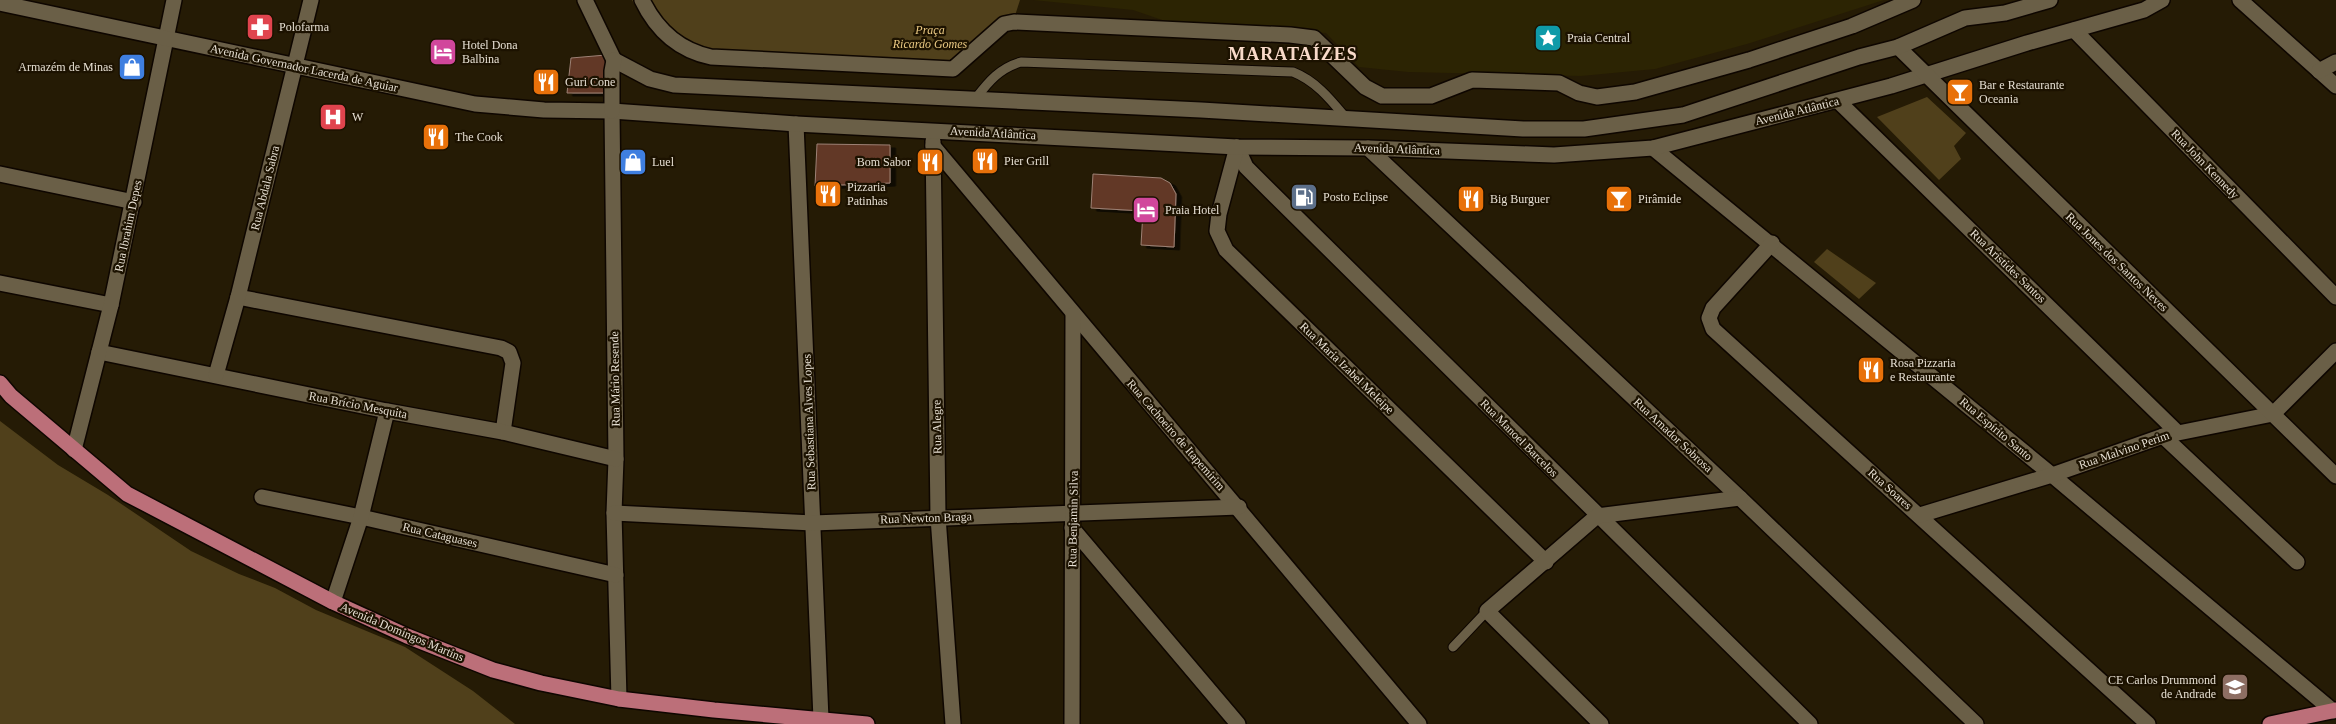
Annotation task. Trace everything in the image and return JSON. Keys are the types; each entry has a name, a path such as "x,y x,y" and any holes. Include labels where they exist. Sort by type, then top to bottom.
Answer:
{"main road":[{"name":"Avenida Domingos Martins","path":"0,383 74,450 128,494 333,602 407,636 493,670 541,683 619,699 867,724"},
{"path":"2270,724 2335,712"}],"street":[{"name":"Rua Ibrahim Depes","path":"74,450 111,305 134,202 174,0"},
{"name":"Rua Abdala Sabra","path":"216,375 238,297 311,0"},
{"path":"585,0 614,60 650,80 674,85 976,98 1524,129 1584,129 1684,115 1859,57 1898,47 1965,18 2005,13 2050,0"},
{"path":"642,0 660,29 672,40 696,54 710,57 945,70 958,66 1009,23 1270,34 1314,38 1365,87 1382,96 1431,96 1472,80 1558,83 1578,93 1597,97 1634,92 1749,60 1852,26 1913,0"},
{"name":"Avenida Atlântica","path":"612,111 796,124 1238,147 1368,148 1554,155 1653,148 1838,101 1927,76 2144,10 2162,0"},
{"path":"2240,0 2336,86"},
{"name":"Avenida Governador Lacerda de Aguiar","path":"0,4 476,104 544,110 612,111"},
{"name":"Rua John Kennedy","path":"2074,30 2336,297"},
{"name":"Rua Jones dos Santos Neves","path":"1898,47 2336,476"},
{"name":"Rua Mário Resende","path":"614,60 612,71 616,460 614,513 619,699"},
{"path":"2319,71 2336,62"},
{"name":"Rua Aristides Santos","path":"1838,101 2297,562"},
{"name":"Rua Sebastiana Alves Lopes","path":"796,124 821,719"},
{"name":"Rua Alegre","path":"931,130 933,146 938,517 953,724"},
{"name":"Rua Cachoeiro de Itapemirim","path":"933,146 1073,314 1239,507 1419,724"},
{"name":"Rua Manoel Barcelos","path":"1238,147 1246,167 1258,180 1810,724"},
{"name":"Rua Maria Izabel Meleipe","path":"1238,147 1219,214 1217,231 1226,250 1546,562"},
{"name":"Rua Amador Sobrosa","path":"1368,148 1740,498 1976,724"},
{"name":"Rua Espírito Santo","path":"1653,148 1772,243 2335,712"},
{"path":"0,174 134,202"},
{"name":"Rua Soares","path":"1772,243 1713,308 1708,318 1709,323 1728,345 1920,515 2148,724"},
{"path":"0,283 111,305"},
{"path":"238,297 502,348 509,352 513,363 502,432"},
{"name":"Rua Benjamin Silva","path":"1072,724 1073,314"},
{"path":"2272,414 2336,351"},
{"name":"Rua Brício Mesquita","path":"99,352 386,411 502,432 616,460"},
{"path":"333,602 361,517 386,411"},
{"name":"Rua Malvino Perim","path":"1920,515 2052,475 2170,434 2272,414"},
{"name":"Rua Cataguases","path":"262,497 361,517 616,575"},
{"path":"1601,724 1487,611 1598,516 1740,498"},
{"name":"Rua Newton Braga","path":"614,513 813,523 938,517 1073,521 1239,507"},
{"path":"1073,521 1238,724"}],"lane":[{"path":"976,98 986,84 1003,68 1022,62 1293,72 1306,77 1318,87 1346,118"},
{"path":"1453,647 1487,611"}],"green space":[{"name":"Praça Ricardo Gomes","path":"632,0 1020,0 1011,28 955,76 697,62 675,52 658,38"},
{"path":"1927,97 1966,133 1954,146 1961,159 1939,180 1877,117"},
{"path":"1827,249 1876,283 1859,299 1814,262"},
{"path":"0,421 58,465 108,495 191,551 239,574 275,588 316,610 405,647 473,691 515,724 0,724"}],"sand":[{"name":"Praia Central","path":"1033,0 1884,0 1747,44 1655,69 1581,76 1408,72 1359,67 1326,33 1165,21 1133,10"}],"building":[{"path":"606,55 605,93 567,93 571,58"},
{"path":"817,144 890,145 890,183 815,186"},
{"name":"Praia Hotel","path":"1093,174 1161,178 1170,183 1176,194 1174,247 1141,245 1143,211 1091,208"}],"place":[{"name":"Polofarma","path":"260,27"},
{"name":"Praia Central","path":"1548,38"},
{"name":"Hotel Dona Balbina","path":"443,52"},
{"name":"Armazém de Minas","path":"132,67"},
{"name":"Guri Cone","path":"546,82"},
{"name":"Bar e Restaurante Oceania","path":"1960,92"},
{"name":"W","path":"333,117"},
{"name":"The Cook","path":"436,137"},
{"name":"Pier Grill","path":"985,161"},
{"name":"Luel","path":"633,162"},
{"name":"Bom Sabor","path":"930,162"},
{"name":"Pizzaria Patinhas","path":"828,194"},
{"name":"Posto Eclipse","path":"1304,197"},
{"name":"Big Burguer","path":"1471,199"},
{"name":"Pirâmide","path":"1619,199"},
{"name":"Praia Hotel","path":"1146,210"},
{"name":"Rosa Pizzaria e Restaurante","path":"1871,370"},
{"name":"CE Carlos Drummond de Andrade","path":"2235,687"}],"district":[{"name":"MARATAÍZES","path":"1293,54"}]}
